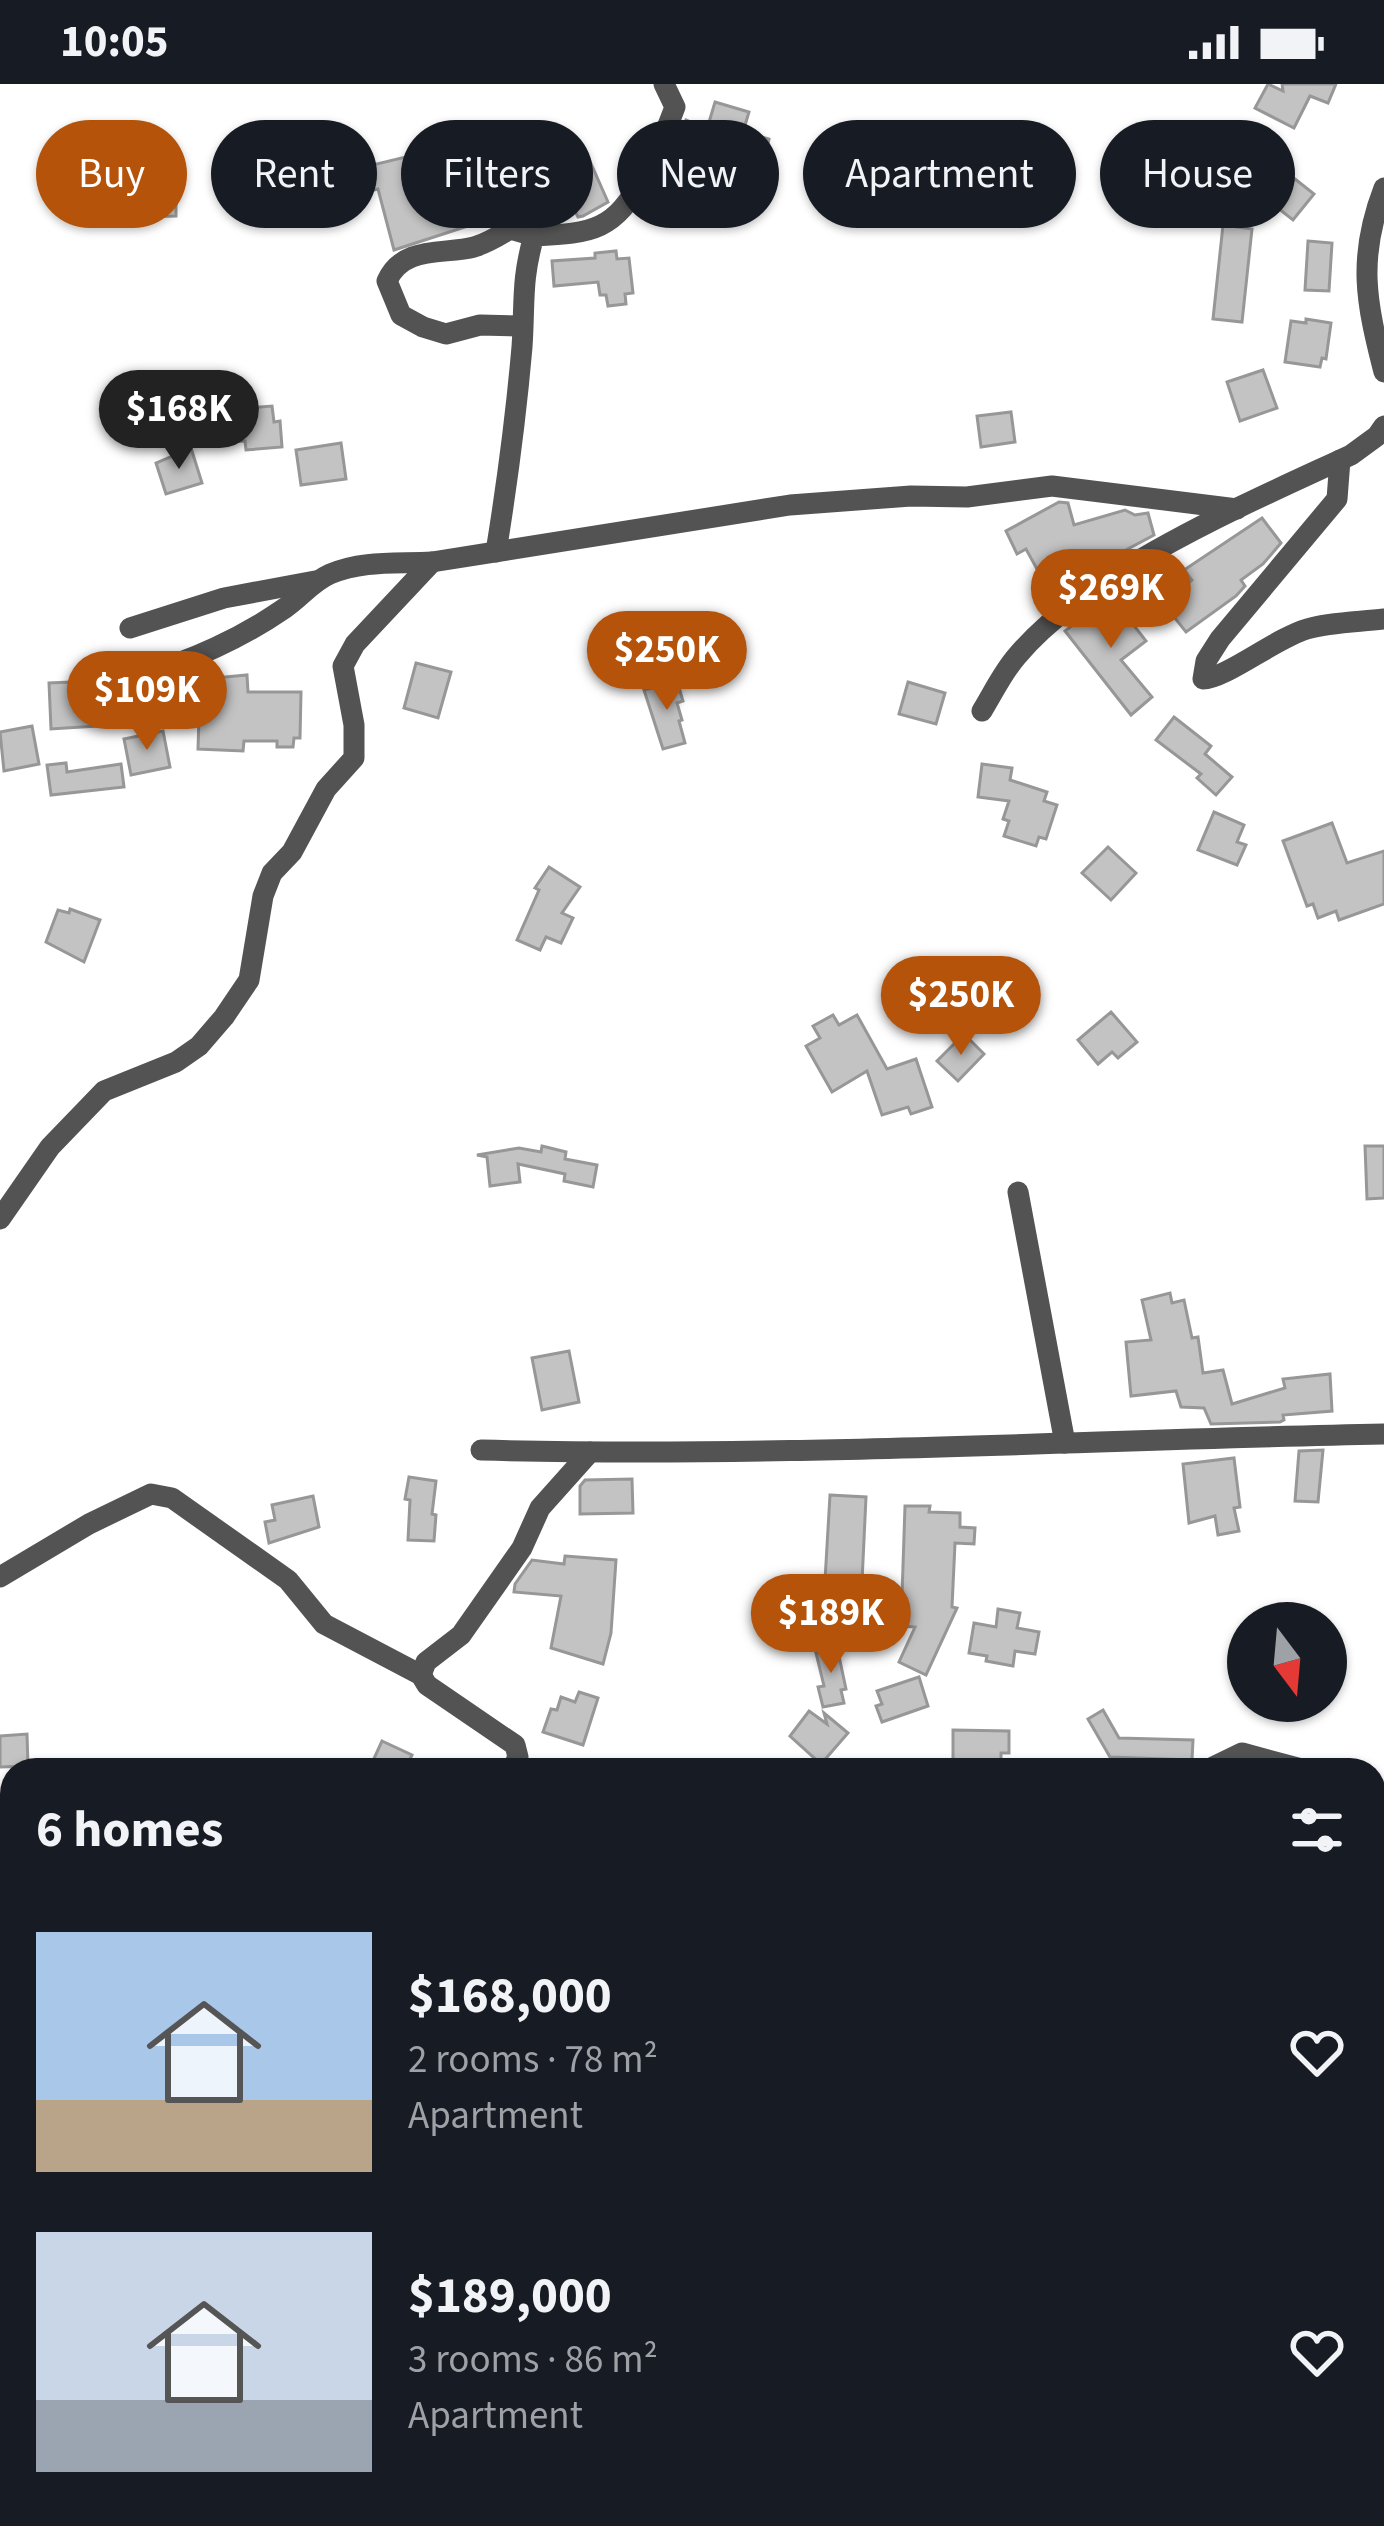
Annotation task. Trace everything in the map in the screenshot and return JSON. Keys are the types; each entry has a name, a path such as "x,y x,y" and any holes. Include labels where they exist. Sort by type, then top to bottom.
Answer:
{"street":[{"path":"522,326 480,325 446,334 423,327 401,315 387,281 390,272 421,252 471,248 510,229 535,236 579,233 614,219 632,201 657,157 675,106 664,84"},
{"path":"1384,188 1371,223 1364,268 1384,372"},
{"path":"496,552 512,445 521,287 535,236"},
{"path":"982,711 1016,656 1070,607 1158,550 1340,460 1377,436 1384,426"},
{"path":"1340,460 1337,500 1220,639 1206,661 1203,679 1222,676 1259,650 1310,627 1384,620"},
{"path":"130,628 224,598 316,581 374,563 432,562 790,505 967,497 1052,485 1237,508"},
{"path":"0,1219 50,1147 104,1091 176,1062 199,1046 249,980 263,896 272,873 292,852 326,789 354,758 354,725 343,666 356,644 432,562"},
{"path":"140,675 200,654 288,607 316,581"},
{"path":"1018,1192 1064,1443"},
{"path":"482,1450 590,1452 1384,1434"},
{"path":"422,1675 426,1662 471,1622 522,1548 540,1508 590,1452"},
{"path":"0,1576 88,1524 151,1494 172,1498 288,1580 324,1624 422,1675 428,1685 515,1745 518,1758"},
{"path":"1232,1758 1242,1753 1261,1758"}],"building":[{"path":"1268,84 1283,91 1282,84 1336,84 1328,103 1310,96 1295,126 1295,120 1278,120 1255,108"},
{"path":"715,102 749,112 747,120 710,120"},
{"path":"401,158 401,228 462,228 394,250 377,189 377,164"},
{"path":"593,168 608,202 593,210"},
{"path":"1295,179 1314,194 1295,218"},
{"path":"1223,228 1252,229 1242,322 1213,319"},
{"path":"1308,241 1332,243 1329,291 1305,290"},
{"path":"616,251 617,259 629,258 633,293 625,294 626,304 608,306 598,282 554,286 552,261 595,258 595,253"},
{"path":"1306,319 1331,323 1326,359 1322,358 1320,367 1285,362 1291,321 1306,323"},
{"path":"1263,370 1277,408 1240,421 1227,382"},
{"path":"272,406 274,422 280,421 282,447 246,450 245,441 229,442 226,410"},
{"path":"1011,412 1015,442 981,447 977,416"},
{"path":"341,443 346,479 301,485 296,450"},
{"path":"191,448 202,483 166,494 156,463"},
{"path":"1059,502 1068,503 1074,525 1125,510 1135,515 1148,513 1154,535 1049,591 1026,549 1017,554 1006,531"},
{"path":"1262,518 1281,543 1241,580 1245,586 1236,596 1186,632 1163,603 1192,580 1184,570"},
{"path":"1111,596 1146,641 1121,660 1152,697 1131,715 1065,631"},
{"path":"416,663 451,672 438,718 404,708"},
{"path":"247,675 248,692 301,692 300,738 294,738 293,747 277,747 277,741 244,741 243,751 198,749 199,718 207,719 204,679"},
{"path":"95,681 97,726 51,729 49,683"},
{"path":"677,681 685,743 663,749 644,690"},
{"path":"908,682 945,693 936,724 899,714"},
{"path":"1174,717 1211,746 1205,754 1232,777 1216,795 1197,778 1201,774 1156,740"},
{"path":"32,726 39,764 4,771 0,732"},
{"path":"163,731 170,767 131,775 124,739"},
{"path":"66,763 67,772 121,764 124,787 51,795 47,765"},
{"path":"982,764 1012,768 1010,780 1047,792 1044,801 1057,805 1046,839 1039,837 1036,846 1004,836 1009,801 978,797"},
{"path":"1214,812 1244,825 1237,842 1246,845 1237,865 1198,850"},
{"path":"1332,823 1347,863 1384,851 1384,904 1339,920 1336,911 1318,918 1313,904 1307,906 1283,841"},
{"path":"1108,847 1136,873 1111,900 1082,873"},
{"path":"549,867 580,887 562,913 573,918 561,943 546,937 540,950 517,940 539,890 535,888"},
{"path":"70,909 100,920 84,962 46,942 58,910 69,913"},
{"path":"1111,1012 1137,1042 1118,1058 1112,1052 1098,1064 1078,1040"},
{"path":"833,1015 839,1025 857,1015 887,1069 916,1059 932,1107 911,1114 908,1107 882,1115 867,1071 832,1092 806,1046 820,1038 813,1026"},
{"path":"964,1034 984,1054 958,1081 937,1061"},
{"path":"542,1146 566,1152 565,1159 597,1165 593,1187 564,1181 565,1174 518,1164 520,1182 490,1186 487,1157 477,1155 519,1148 541,1152"},
{"path":"1365,1146 1384,1146 1384,1198 1367,1199"},
{"path":"1170,1293 1172,1303 1184,1300 1192,1338 1198,1337 1203,1373 1223,1370 1232,1404 1285,1388 1283,1379 1330,1374 1332,1411 1283,1415 1280,1422 1211,1424 1204,1408 1181,1407 1176,1391 1131,1396 1126,1342 1151,1340 1142,1300"},
{"path":"569,1351 579,1402 542,1410 532,1358"},
{"path":"1323,1450 1318,1502 1295,1501 1299,1451"},
{"path":"1234,1458 1239,1531 1218,1535 1215,1516 1189,1523 1183,1464"},
{"path":"409,1477 436,1481 434,1541 408,1540 410,1500 405,1499"},
{"path":"632,1479 633,1513 580,1514 580,1486 585,1480"},
{"path":"830,1495 866,1497 862,1582 825,1580"},
{"path":"313,1496 319,1527 269,1543 265,1522 275,1520 272,1505"},
{"path":"905,1506 960,1513 960,1527 975,1528 974,1544 955,1543 952,1607 957,1608 926,1675 899,1662 915,1627 901,1626"},
{"path":"565,1556 616,1560 611,1633 603,1664 551,1648 561,1596 514,1592 532,1560 564,1564"},
{"path":"998,1609 1020,1613 1017,1628 1039,1632 1035,1654 1015,1651 1013,1666 969,1653 974,1623 996,1627"},
{"path":"836,1642 846,1689 841,1690 844,1703 823,1707 818,1687 824,1686 816,1653 822,1652 821,1646"},
{"path":"919,1677 928,1706 882,1722 877,1691"},
{"path":"579,1692 598,1698 583,1745 543,1732 561,1697 575,1702"},
{"path":"1103,1710 1119,1738 1193,1740 1192,1758 1110,1757 1088,1719"},
{"path":"809,1711 827,1724 824,1713 848,1733 826,1758 814,1758 790,1736"},
{"path":"953,1730 1009,1731 1009,1753 1001,1753 1001,1758 953,1758"},
{"path":"27,1734 28,1758 0,1758 0,1736"},
{"path":"382,1741 412,1755 411,1758 374,1758"}]}
